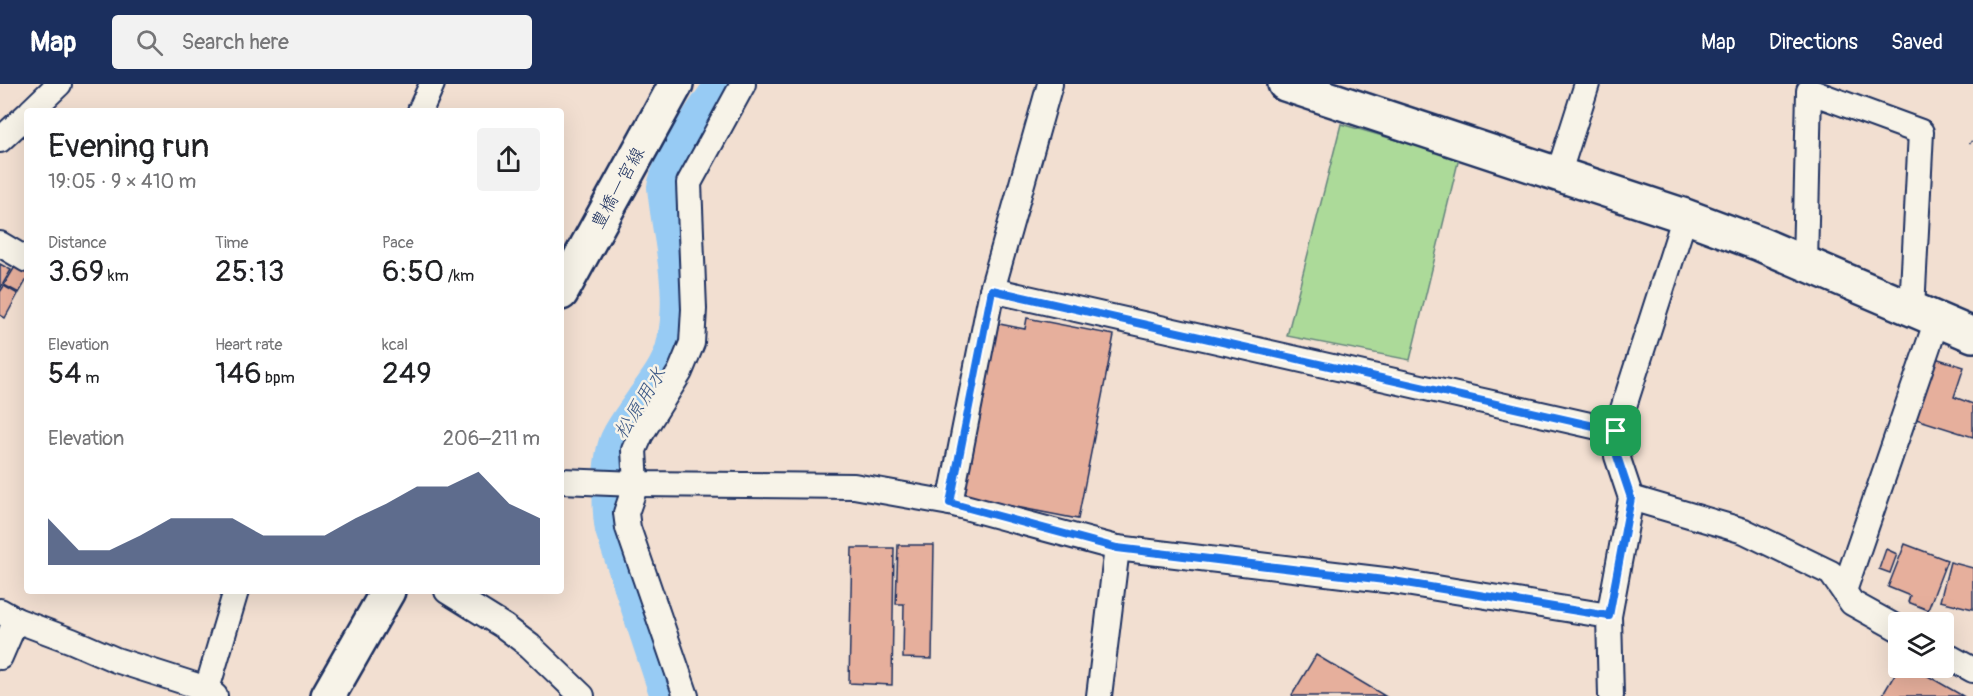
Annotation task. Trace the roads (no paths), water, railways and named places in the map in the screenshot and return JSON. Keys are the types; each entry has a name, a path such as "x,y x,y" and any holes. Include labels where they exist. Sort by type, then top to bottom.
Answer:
{"main road":[{"name":"豊橋一宮線","path":"564,288 676,84"},
{"path":"1285,84 1685,216 1973,335"},
{"path":"328,696 386,594"}],"street":[{"path":"34,108 59,84"},
{"path":"421,108 432,84"},
{"path":"686,696 628,528 626,513 634,450 680,372 692,343 694,309 689,183 743,84"},
{"path":"950,503 992,290 1050,84"},
{"path":"1558,175 1587,84"},
{"path":"1805,264 1809,91 1921,132 1924,314 1844,591"},
{"path":"0,140 24,118"},
{"path":"1611,696 1609,616 1631,498 1617,456 1616,431 1685,216"},
{"path":"0,244 24,258"},
{"path":"992,290 1616,431"},
{"path":"564,481 854,486 950,503 1117,548 1393,581 1609,616"},
{"path":"1631,498 1744,531 1831,573 1852,603 1888,623"},
{"path":"1099,696 1117,548"},
{"path":"0,657 8,616 116,660 211,693 235,594"},
{"path":"452,594 505,627 530,646 582,696"},
{"path":"1954,660 1973,670"}],"waterway":[{"name":"松原用水","path":"665,696 610,530 607,497 608,471 615,439 660,370 672,341 676,302 662,187 665,175 678,148 720,84"}]}
